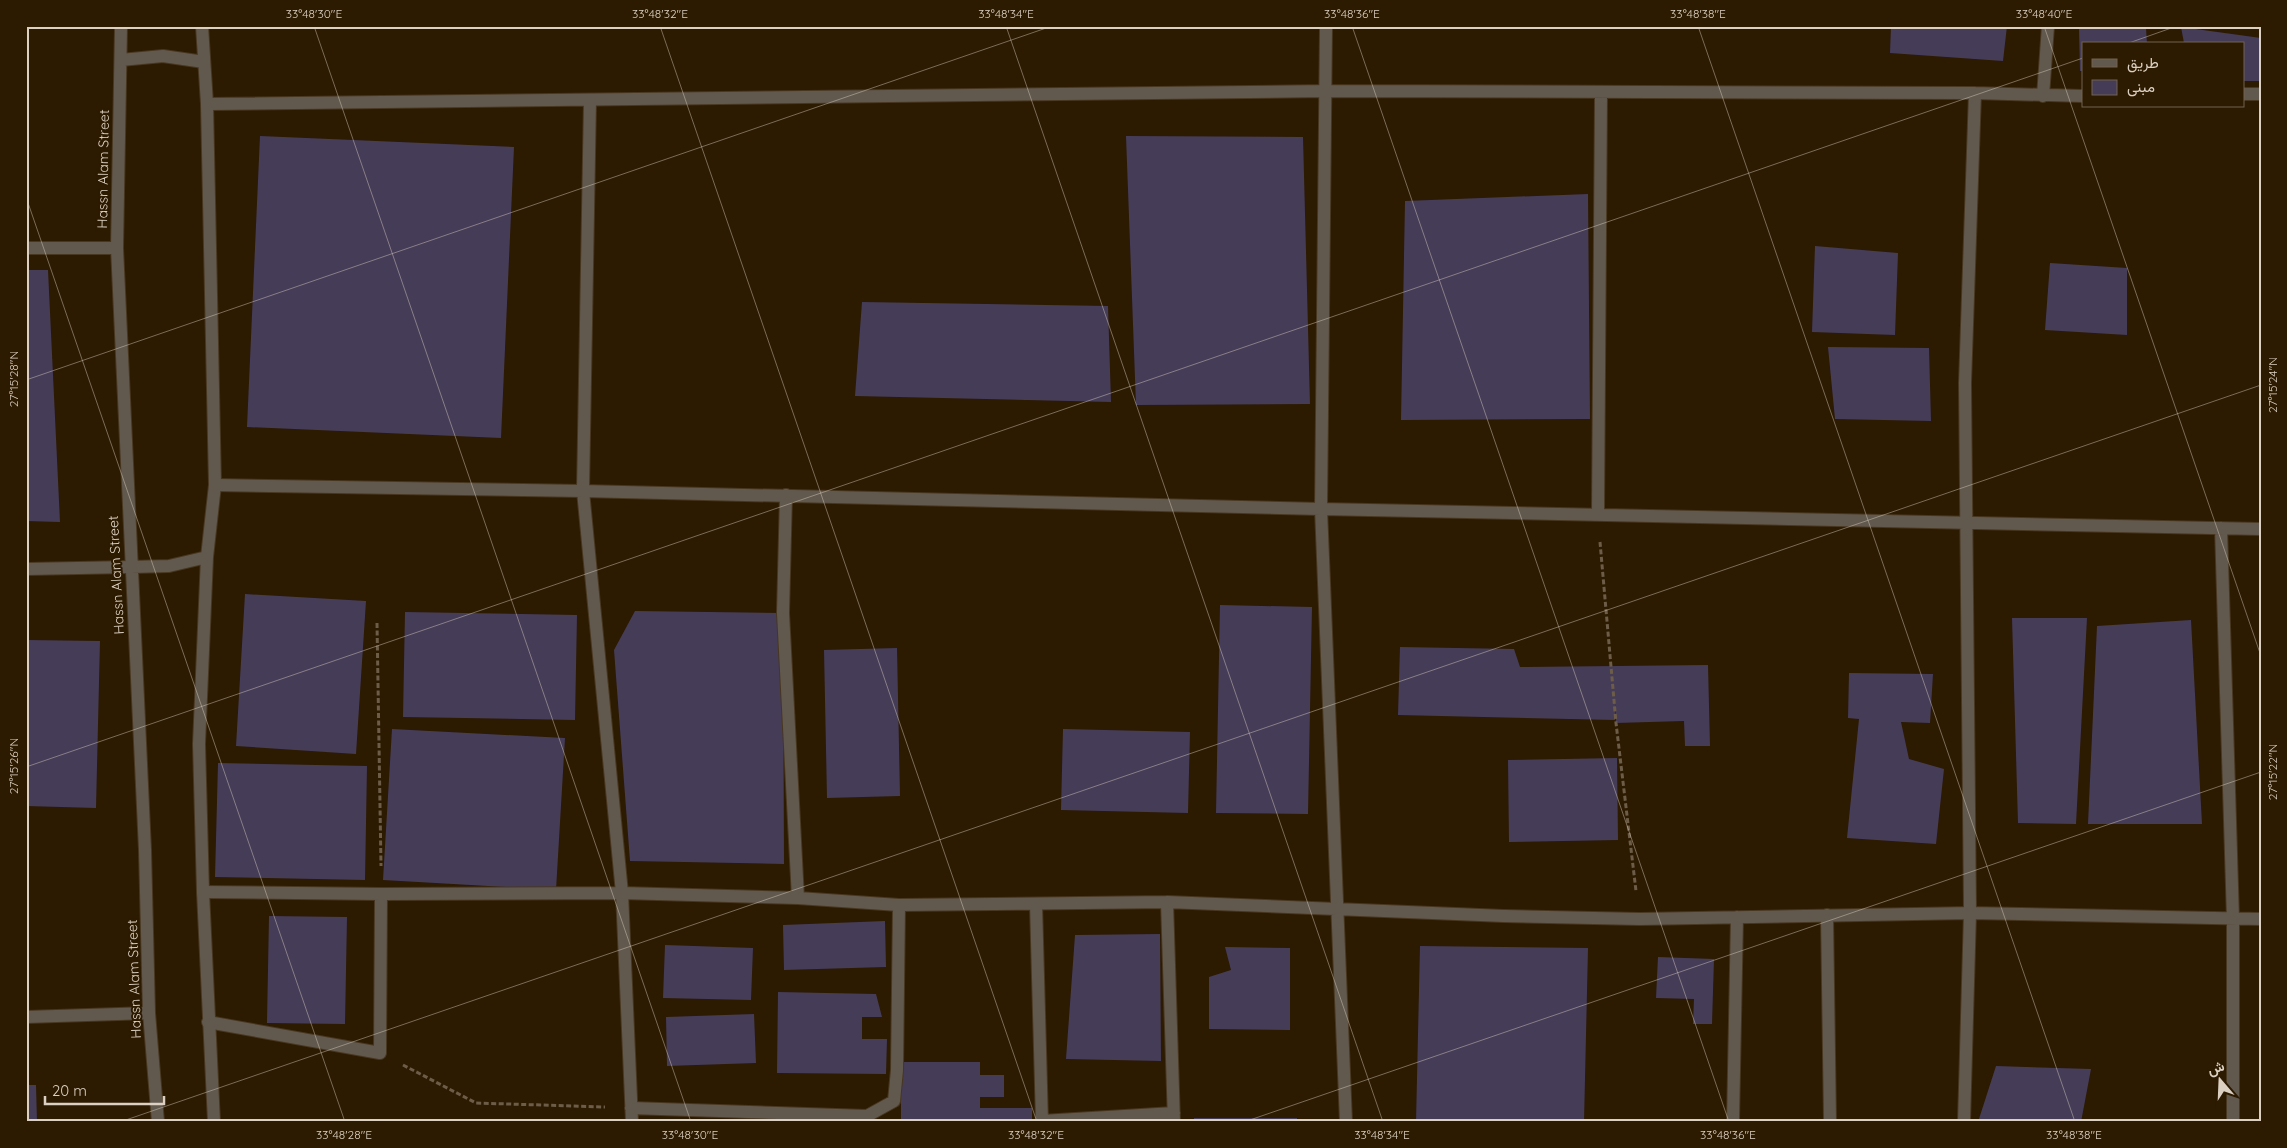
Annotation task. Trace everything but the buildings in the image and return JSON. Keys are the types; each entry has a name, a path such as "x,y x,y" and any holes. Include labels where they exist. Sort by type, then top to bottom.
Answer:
{"street":[{"name":"Hassn Alam Street","path":"121,26 117,248 130,567 145,850 149,1012 158,1122"},
{"path":"202,26 207,104 214,485 207,557 199,744 208,1022 214,1122"},
{"path":"1326,26 1321,509 1346,1122"},
{"path":"2043,96 2048,26"},
{"path":"121,60 163,56 204,62"},
{"path":"207,104 1326,91 1975,93 2082,96"},
{"path":"1598,514 1600,92"},
{"path":"1964,1122 1970,913 1965,383 1975,93"},
{"path":"2244,94 2261,94"},
{"path":"590,100 584,491 622,893 632,1122"},
{"path":"26,248 117,248"},
{"path":"214,485 584,491 2261,529"},
{"path":"786,496 783,613 798,898"},
{"path":"2221,528 2233,919 2233,1122"},
{"path":"26,569 169,566 207,557"},
{"path":"203,892 381,894 622,893 798,898 899,905 1167,902 1336,910 1640,919 1970,913 2261,919"},
{"path":"208,1022 380,1053 381,894"},
{"path":"1036,904 1042,1121 1174,1117 1167,902"},
{"path":"632,1108 868,1116 894,1101 898,1070 899,905"},
{"path":"1826,915 1830,1122"},
{"path":"1733,1122 1737,917"},
{"path":"26,1017 149,1012"}],"path":[{"path":"1598,514 1616,723 1640,919"},
{"path":"377,623 381,894"},
{"path":"380,1053 476,1103 632,1108"}]}
